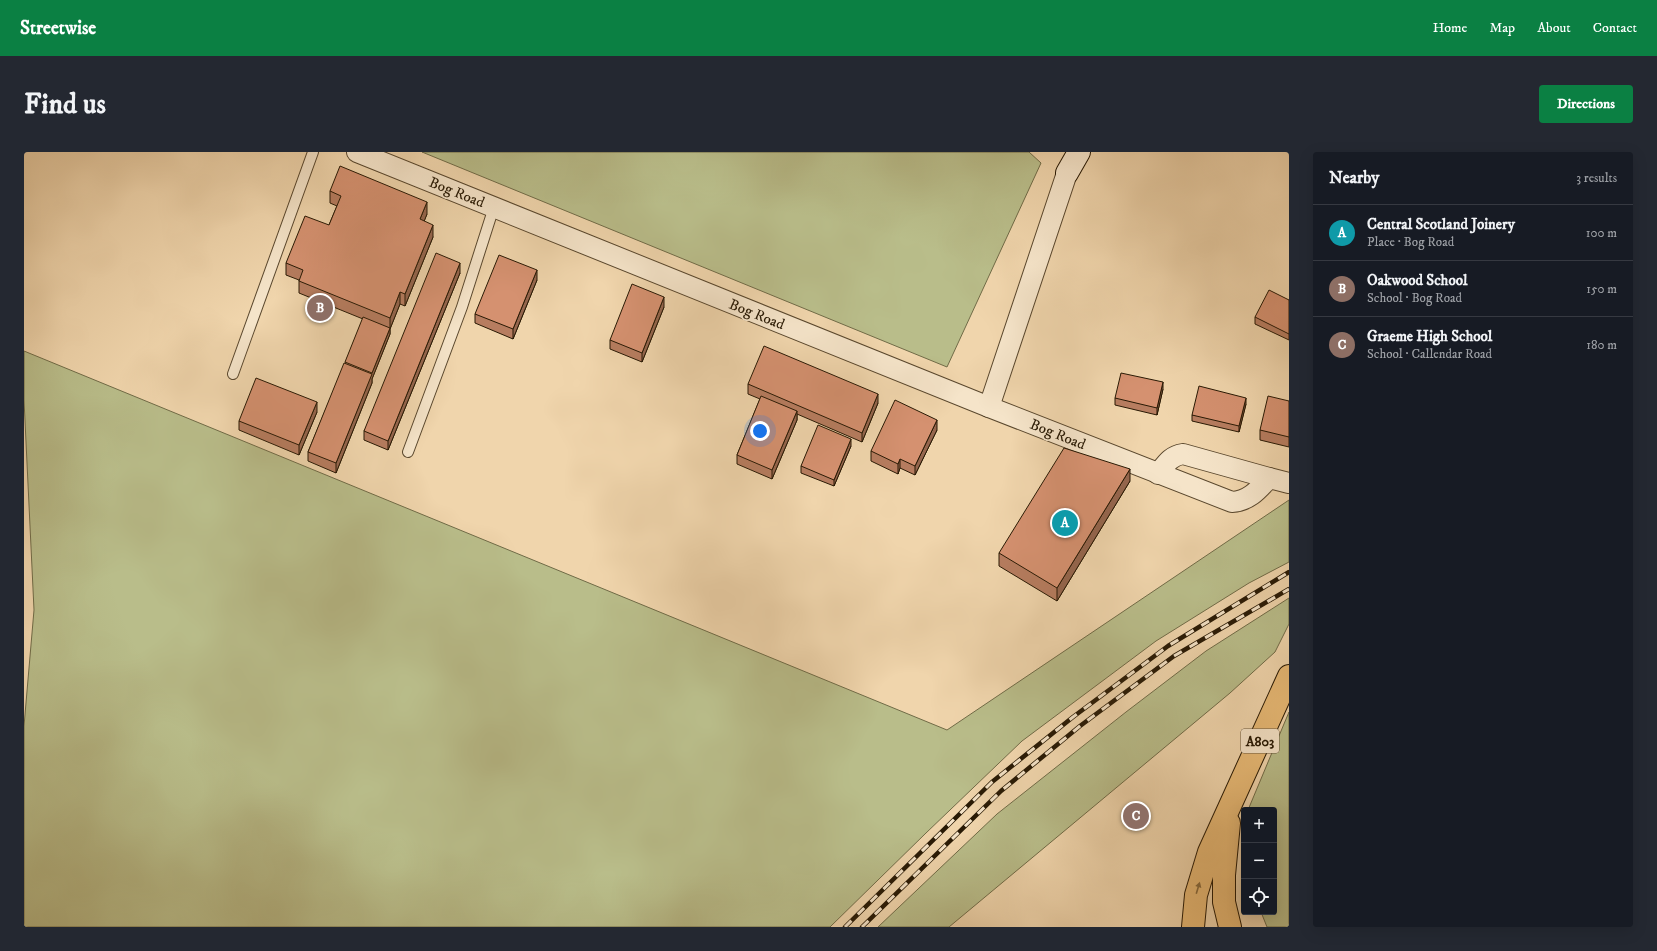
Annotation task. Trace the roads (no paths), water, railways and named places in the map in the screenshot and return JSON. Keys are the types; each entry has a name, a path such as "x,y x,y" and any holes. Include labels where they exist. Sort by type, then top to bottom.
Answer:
{"main road":[{"path":"1067,162 1079,152"},
{"name":"A803","path":"1193,927 1196,895 1209,852 1289,676"},
{"name":"A803","path":"1230,806 1224,875 1224,902 1230,927"}],"street":[{"name":"Bog Road","path":"357,152 989,407 1232,502 1242,501 1251,497 1269,478"},
{"path":"989,407 1067,162"},
{"path":"1158,474 1175,455 1183,454 1289,483"}],"lane":[{"path":"233,374 313,152"},
{"path":"408,452 462,307 494,208"}],"railway":[{"path":"845,927 992,782 1073,717 1168,646 1289,572"},
{"path":"862,927 1001,791 1080,726 1174,656 1289,589"}],"place":[{"name":"Oakwood School","path":"320,308"},
{"name":"Central Scotland Joinery","path":"1065,523"},
{"name":"Graeme High School","path":"1136,816"}]}
